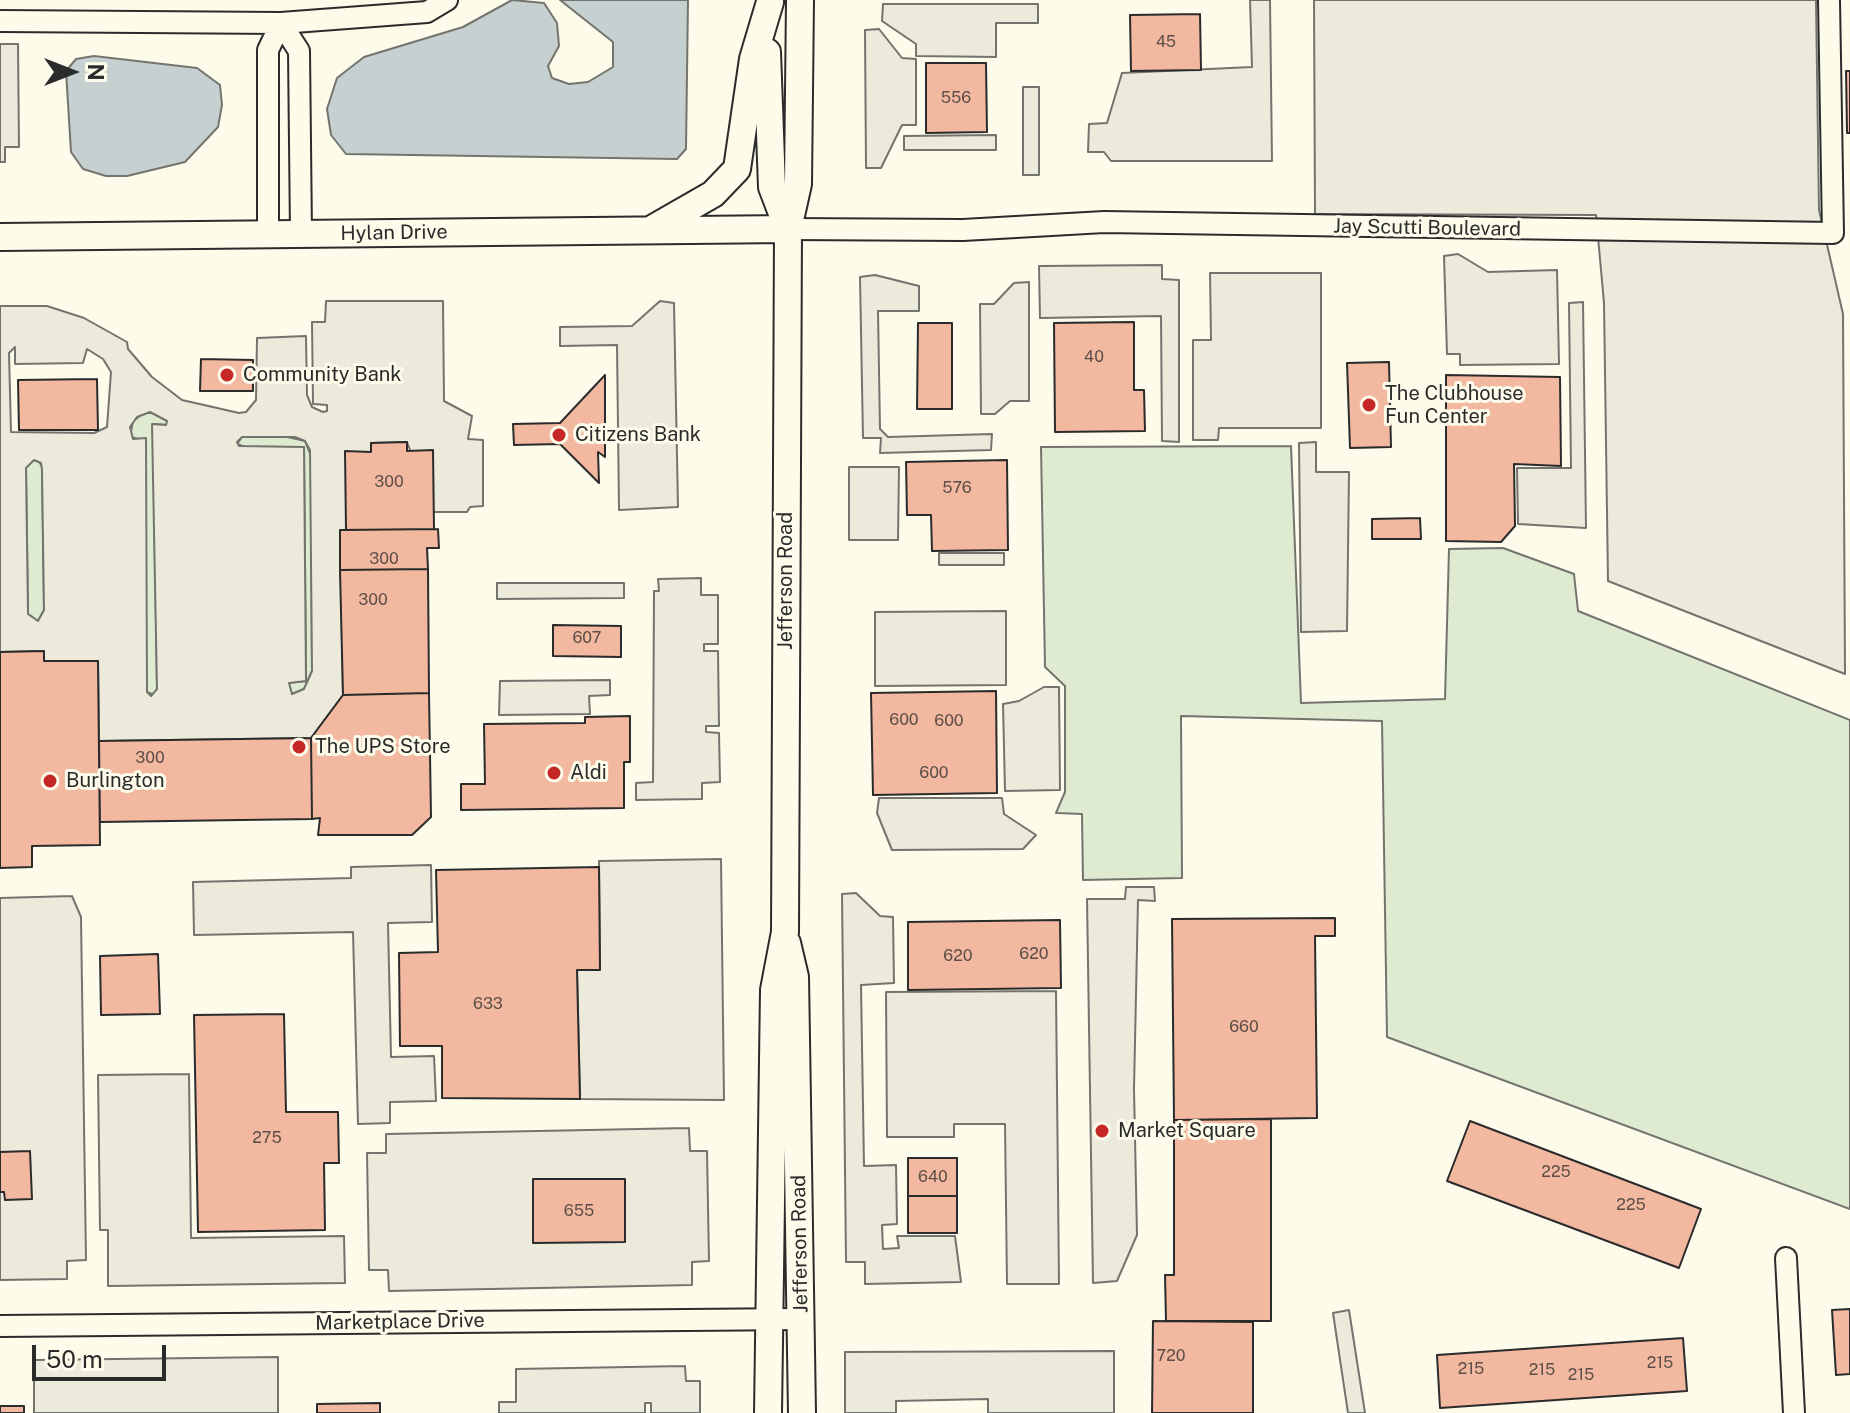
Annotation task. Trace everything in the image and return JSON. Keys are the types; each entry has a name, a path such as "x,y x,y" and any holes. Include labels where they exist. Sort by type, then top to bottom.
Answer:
{"main road":[{"name":"Jefferson Road","path":"768,1413 774,990 785,932 788,229 798,184 800,0"},
{"name":"Jefferson Road","path":"770,1 767,39 772,187 788,229"},
{"path":"650,231 713,194 737,169 753,59 770,1"},
{"name":"Hylan Drive","path":"0,237 788,229"},
{"name":"Jefferson Road","path":"785,932 795,977 802,1413"}],"street":[{"path":"0,21 281,23 427,12 447,0"},
{"name":"Jay Scutti Boulevard","path":"788,229 963,230 1104,222 1833,233 1829,0"},
{"path":"268,234 268,50 281,23"},
{"path":"281,23 299,51 301,234"},
{"path":"1786,1258 1794,1413"},
{"name":"Marketplace Drive","path":"0,1326 801,1319"}],"green space":[{"path":"144,413 154,413 167,421 167,425 153,424 157,689 154,695 147,692 139,439 130,437 133,421"},
{"path":"283,436 305,441 311,456 312,671 304,689 292,694 288,683 306,681 304,447 248,448 237,444 242,437"},
{"path":"1291,446 1301,703 1445,699 1449,549 1503,548 1574,574 1578,611 1850,720 1850,1209 1387,1037 1382,721 1181,716 1182,878 1083,880 1082,814 1056,813 1065,792 1065,686 1045,667 1041,447"},
{"path":"30,460 38,461 42,466 44,610 38,621 28,614 26,468"}],"shaded area":[{"path":"512,0 544,3 557,23 559,46 548,66 552,78 569,84 588,82 613,67 613,42 560,0 688,0 686,149 677,159 346,154 331,135 327,109 337,78 364,57 463,27"},
{"path":"1250,0 1270,0 1272,161 1111,161 1104,152 1088,152 1089,124 1107,123 1122,73 1252,67"},
{"path":"1314,0 1816,0 1819,210 1843,314 1845,674 1608,581 1604,303 1596,215 1315,214"},
{"path":"883,4 1038,4 1038,23 996,23 996,57 916,56 916,44 882,21"},
{"path":"879,29 902,58 916,59 916,125 902,125 881,168 866,168 865,30"},
{"path":"0,44 18,44 19,147 5,147 5,162 0,162"},
{"path":"94,56 197,68 220,85 222,105 218,127 185,162 127,176 106,176 83,169 71,152 66,71 76,59"},
{"path":"1023,87 1039,87 1039,175 1023,175"},
{"path":"996,135 996,150 904,150 904,136"},
{"path":"1458,254 1488,272 1557,270 1559,364 1460,365 1460,354 1447,354 1444,256"},
{"path":"1162,265 1162,279 1179,280 1179,442 1162,441 1161,316 1040,318 1039,266"},
{"path":"1210,273 1321,273 1321,428 1219,428 1218,440 1193,440 1193,340 1211,340"},
{"path":"875,275 919,286 919,311 878,311 880,429 888,437 992,434 991,450 880,453 881,438 863,438 860,277"},
{"path":"1029,282 1029,401 1010,401 995,414 981,414 980,304 994,304 1014,283"},
{"path":"326,301 443,301 444,401 472,416 468,439 483,440 483,506 470,507 467,512 434,512 407,442 371,443 371,452 346,452 346,530 340,531 343,695 311,738 99,741 98,661 44,661 43,651 0,652 0,306 47,306 84,318 127,342 128,349 152,377 182,400 239,413 246,412 256,400 257,338 306,336 307,395 312,407 327,411 327,405 313,404 312,322 325,322","holes":["15,347 15,364 83,363 87,349 103,359 111,372 107,427 94,433 11,432 9,353","150,412 167,421 166,425 152,424 157,689 151,696 147,692 146,438 133,439 130,427 137,417","242,437 295,437 305,441 310,450 312,671 304,689 292,694 289,683 306,681 304,447 239,446 237,442","34,460 41,463 44,610 38,621 28,614 26,468"]},
{"path":"660,301 674,303 678,507 619,510 617,345 560,346 560,327 632,326"},
{"path":"1583,302 1586,528 1518,524 1517,468 1571,468 1569,303"},
{"path":"1316,442 1316,472 1349,472 1347,631 1301,632 1299,443"},
{"path":"849,467 899,467 898,540 849,540"},
{"path":"939,553 1004,553 1004,565 939,565"},
{"path":"701,578 701,595 718,595 718,644 704,644 704,651 718,651 719,726 706,726 706,732 719,733 720,782 702,783 702,799 636,800 636,783 653,782 654,591 659,591 658,579"},
{"path":"497,583 624,583 624,598 497,599"},
{"path":"1006,611 1006,685 875,686 875,612"},
{"path":"610,680 610,695 589,696 590,714 499,715 500,681"},
{"path":"1044,687 1059,687 1060,790 1005,791 1003,704 1019,701"},
{"path":"879,798 1002,798 1004,814 1036,835 1023,849 892,850 877,813"},
{"path":"721,859 724,1100 580,1099 577,970 600,969 599,861"},
{"path":"431,865 432,922 388,923 391,1057 434,1056 436,1101 390,1102 390,1123 358,1124 353,932 194,935 193,882 351,878 351,867"},
{"path":"1126,887 1154,887 1155,901 1138,900 1134,1089 1137,1235 1117,1281 1093,1283 1087,899 1125,899"},
{"path":"856,893 880,916 893,917 894,983 861,985 864,1166 896,1165 897,1224 882,1225 883,1249 899,1248 897,1236 955,1236 961,1282 865,1284 865,1262 846,1262 842,894"},
{"path":"72,896 81,917 86,1260 67,1261 67,1279 0,1280 0,898"},
{"path":"1056,991 1059,1284 1007,1284 1005,1124 954,1124 954,1137 887,1137 886,992"},
{"path":"189,1074 191,1238 344,1236 345,1283 108,1286 108,1230 100,1230 98,1075"},
{"path":"689,1128 690,1151 707,1151 709,1261 692,1262 692,1285 389,1291 388,1270 369,1270 367,1153 386,1153 386,1134"},
{"path":"1349,1310 1365,1413 1348,1413 1333,1313"},
{"path":"1114,1351 1114,1413 988,1413 988,1399 896,1401 896,1413 845,1413 845,1352"},
{"path":"278,1357 278,1413 34,1413 34,1360"},
{"path":"685,1366 686,1381 700,1381 700,1413 651,1413 651,1403 645,1403 645,1413 499,1413 499,1402 516,1402 516,1369"}],"building":[{"path":"1200,14 1201,70 1131,71 1130,15"},
{"path":"926,63 986,63 987,132 926,133"},
{"path":"1846,71 1850,71 1850,133 1847,133"},
{"path":"1134,322 1134,390 1144,390 1145,431 1055,432 1054,323"},
{"path":"918,323 952,323 952,409 917,409"},
{"name":"Community Bank","path":"201,359 253,360 253,391 200,391"},
{"name":"The Clubhouse Fun Center","path":"1389,362 1391,447 1350,448 1347,363"},
{"name":"Citizens Bank","path":"605,375 605,457 598,452 599,483 560,444 514,445 513,424 560,423"},
{"path":"1446,375 1560,377 1561,466 1514,464 1515,526 1501,542 1446,541"},
{"path":"97,379 98,430 19,430 18,380"},
{"path":"407,442 407,451 433,450 434,529 346,530 345,451 371,452 371,443"},
{"path":"1007,460 1008,550 932,551 931,515 907,515 906,462"},
{"path":"1420,518 1421,539 1372,539 1372,519"},
{"path":"438,529 439,548 427,548 428,569 340,570 340,530"},
{"path":"428,569 429,693 343,695 340,570"},
{"path":"553,625 621,626 621,657 553,656"},
{"name":"Burlington","path":"44,651 44,661 98,661 100,845 32,846 32,867 0,868 0,652"},
{"path":"996,691 997,793 873,795 871,693"},
{"path":"429,693 431,817 412,835 318,835 320,818 312,819 311,738 343,695"},
{"name":"Aldi","path":"630,716 630,762 624,762 624,808 461,810 461,784 485,784 484,724 585,723 585,717"},
{"path":"311,738 312,819 100,822 99,741"},
{"path":"599,867 600,970 577,970 580,1099 442,1098 442,1046 400,1046 399,953 438,952 436,870"},
{"path":"1335,918 1335,936 1315,936 1317,1118 1174,1120 1172,919"},
{"path":"1060,920 1061,988 908,990 908,922"},
{"path":"158,954 160,1014 101,1015 100,956"},
{"path":"284,1014 286,1112 338,1112 339,1163 324,1163 325,1230 198,1232 194,1015"},
{"path":"1271,1119 1271,1321 1166,1321 1165,1275 1174,1275 1174,1120"},
{"path":"1470,1121 1701,1209 1679,1268 1447,1181"},
{"path":"30,1151 32,1199 5,1200 4,1192 0,1192 0,1152"},
{"path":"908,1158 957,1158 957,1196 908,1196"},
{"path":"533,1179 625,1179 625,1242 533,1243"},
{"path":"908,1196 957,1196 957,1233 908,1233"},
{"path":"1850,1309 1850,1374 1836,1375 1832,1310"},
{"path":"1153,1321 1253,1322 1253,1413 1152,1413"},
{"path":"1683,1338 1687,1391 1440,1408 1437,1355"},
{"path":"380,1403 380,1413 317,1413 317,1404"},
{"path":"0,1406 24,1406 24,1413 0,1413"}],"place":[{"name":"Community Bank","path":"227,375"},
{"name":"The Clubhouse Fun Center","path":"1369,405"},
{"name":"Citizens Bank","path":"559,435"},
{"name":"The UPS Store","path":"299,747"},
{"name":"Aldi","path":"554,773"},
{"name":"Burlington","path":"50,781"},
{"name":"Market Square","path":"1102,1131"}]}
